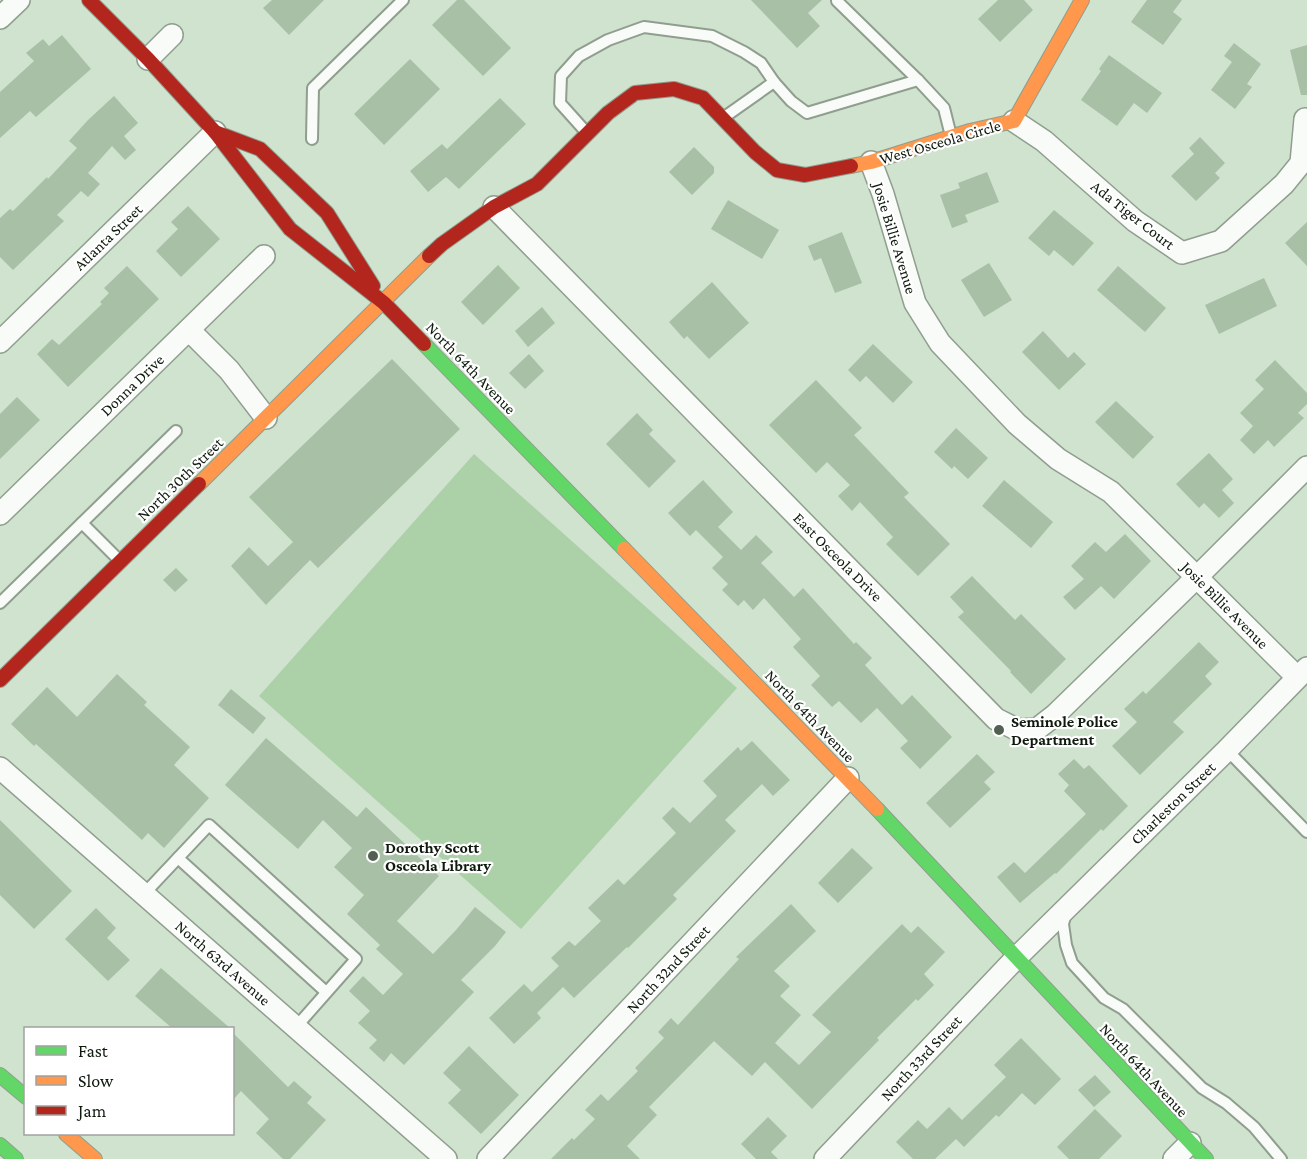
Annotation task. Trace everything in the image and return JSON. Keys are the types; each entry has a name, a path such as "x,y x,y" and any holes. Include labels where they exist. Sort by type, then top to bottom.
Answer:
{"main road":[{"name":"North 64th Avenue","path":"89,0 148,59 215,132 290,229 384,303 848,778 1206,1159"},
{"name":"West Osceola Circle","path":"871,162 951,137 1014,121 1082,0"},
{"name":"Josie Billie Avenue","path":"384,303 442,244 494,207 537,184 608,113 635,93 674,89 703,98 755,153 777,170 805,175 871,162"},
{"name":"North 64th Avenue","path":"215,132 260,149 327,213 384,303"},
{"name":"North 30th Street","path":"0,680 384,303"},
{"path":"0,1075 24,1095"},
{"path":"67,1135 95,1159"},
{"path":"0,1145 16,1159"}],"street":[{"path":"0,18 19,0"},
{"path":"148,59 172,35"},
{"name":"Ada Tiger Court","path":"1014,121 1044,141 1136,221 1182,253 1221,241 1284,184 1300,163 1305,119"},
{"name":"Atlanta Street","path":"0,342 215,132"},
{"name":"Josie Billie Avenue","path":"871,162 883,194 915,303 940,343 1017,424 1058,459 1111,492 1197,577 1302,672"},
{"name":"East Osceola Drive","path":"494,207 996,719 1018,730 1037,729 1055,715 1197,577"},
{"name":"Donna Drive","path":"0,514 264,256"},
{"path":"189,330 229,370 266,418"},
{"path":"1197,577 1307,467"},
{"name":"Charleston Street","path":"1037,936 1227,750 1302,672"},
{"name":"North 63rd Avenue","path":"0,768 446,1159"},
{"name":"North 32nd Street","path":"488,1159 848,778"},
{"name":"North 33rd Street","path":"825,1159 1037,936"},
{"path":"1174,1159 1190,1143"}],"lane":[{"path":"312,139 313,88 403,0"},
{"path":"837,1 944,108 951,137"},
{"path":"588,133 560,103 561,76 579,56 608,40 644,27 712,36 744,52 761,63 791,101 807,113 918,80"},
{"path":"722,118 774,82"},
{"path":"0,603 176,431"},
{"path":"82,523 120,561"},
{"path":"1227,750 1307,832"},
{"path":"144,894 209,825 356,959 296,1027"},
{"path":"178,858 326,992"},
{"path":"1067,907 1063,924 1072,963 1104,998 1123,1009 1202,1088 1226,1103 1254,1127 1281,1159"}],"green space":[{"path":"474,454 737,688 521,929 259,696"}],"building":[{"path":"272,0 324,0 289,35 263,8"},
{"path":"457,0 464,0 511,48 483,76 432,25"},
{"path":"751,0 822,0 808,13 820,26 797,48"},
{"path":"998,0 1024,0 1033,10 1000,42 978,19"},
{"path":"1147,0 1182,0 1173,12 1182,19 1163,45 1131,22"},
{"path":"62,35 91,69 36,117 30,111 0,138 0,92 34,61 26,53 43,39 49,46"},
{"path":"1234,43 1261,64 1247,84 1252,87 1235,109 1211,90 1232,62 1224,56"},
{"path":"1307,45 1307,95 1301,95 1290,50"},
{"path":"1109,55 1162,93 1147,113 1134,103 1117,126 1081,100"},
{"path":"410,59 440,89 384,145 354,114"},
{"path":"114,96 138,123 124,136 136,150 125,160 112,146 88,173 100,184 88,197 81,191 57,215 64,221 13,270 0,257 0,218 10,209 13,211 77,148 69,141"},
{"path":"500,98 526,124 459,189 446,177 428,192 410,171 442,144 447,149"},
{"path":"1200,137 1225,163 1215,173 1220,178 1196,201 1171,176 1194,154 1189,148"},
{"path":"694,147 714,167 714,173 692,195 669,172"},
{"path":"987,172 999,202 965,215 968,222 952,228 940,195 960,188 958,183"},
{"path":"728,200 779,230 762,259 711,229"},
{"path":"188,206 220,239 181,277 156,251 178,229 171,222"},
{"path":"1054,210 1094,243 1073,266 1054,250 1049,256 1028,238"},
{"path":"1307,222 1307,266 1285,243"},
{"path":"842,232 862,283 835,293 821,258 814,261 808,246"},
{"path":"989,263 1012,300 984,317 961,280"},
{"path":"498,265 520,288 483,325 461,302"},
{"path":"127,266 159,299 68,387 37,354 52,339 59,345 102,304 100,302 109,293 104,288"},
{"path":"1118,266 1166,308 1145,332 1097,290"},
{"path":"1264,278 1277,306 1219,334 1205,305"},
{"path":"712,282 749,323 709,359 687,336 684,339 669,322"},
{"path":"542,307 555,323 528,347 515,331"},
{"path":"1043,331 1068,358 1074,352 1086,364 1059,390 1022,352"},
{"path":"873,344 913,382 893,403 866,376 860,382 848,370"},
{"path":"529,354 544,371 525,389 509,373"},
{"path":"392,359 460,429 318,568 310,560 266,605 231,566 249,547 268,566 293,542 249,497"},
{"path":"1275,360 1307,393 1307,404 1298,413 1304,418 1274,447 1268,440 1254,454 1240,440 1253,426 1240,413 1264,389 1255,380"},
{"path":"816,380 862,428 854,435 909,493 904,497 950,544 918,576 886,544 893,537 860,502 852,511 838,496 850,485 827,462 816,473 769,425"},
{"path":"17,397 40,420 0,459 0,414"},
{"path":"1116,401 1154,437 1133,459 1095,422"},
{"path":"637,413 653,430 649,434 676,461 649,488 606,444"},
{"path":"956,428 988,458 968,479 954,466 952,469 934,452"},
{"path":"1209,453 1233,479 1222,490 1234,503 1219,518 1204,503 1199,508 1176,484"},
{"path":"703,480 733,512 718,527 741,550 756,535 773,552 761,563 794,597 803,588 854,644 856,642 872,658 865,665 902,705 912,695 952,737 920,769 900,748 908,741 877,708 861,723 839,701 832,707 811,685 820,676 793,647 801,639 764,598 753,610 744,600 738,606 722,590 728,584 712,568 723,557 696,530 690,536 668,513"},
{"path":"1004,480 1053,522 1031,548 982,506"},
{"path":"1125,534 1151,561 1114,599 1101,586 1075,610 1063,597 1084,579 1071,566 1095,542 1106,552"},
{"path":"176,568 188,580 175,592 163,580"},
{"path":"972,576 1015,620 1021,614 1066,659 1031,694 958,617 964,612 950,597"},
{"path":"1199,642 1219,662 1205,676 1212,684 1173,722 1184,732 1140,775 1112,746 1137,722 1124,709 1143,691 1146,694"},
{"path":"117,674 147,702 144,705 190,747 174,765 209,798 164,848 148,833 142,840 11,724 47,687 77,717"},
{"path":"231,689 266,718 253,734 218,705"},
{"path":"266,738 357,817 366,807 439,876 397,921 433,954 475,907 506,932 461,980 474,992 404,1065 391,1053 384,1062 369,1048 377,1040 358,1023 370,1011 349,991 363,976 383,995 403,974 376,949 380,945 347,914 364,895 334,867 352,848 323,820 298,849 225,785"},
{"path":"752,741 790,780 773,796 762,784 725,820 736,831 673,895 677,899 574,998 563,987 537,1013 541,1018 514,1044 489,1018 524,984 532,992 559,966 551,958 569,941 575,946 601,921 588,908 618,879 624,885 676,833 662,818 673,807 690,823 717,796 703,781 738,747 741,751"},
{"path":"977,754 995,772 984,782 991,789 950,828 926,803"},
{"path":"1074,759 1084,769 1089,765 1128,806 1103,831 1101,829 1056,874 1020,903 997,877 1014,862 1025,873 1086,814 1064,791 1069,785 1058,774"},
{"path":"0,820 72,891 34,929 0,895"},
{"path":"852,848 873,868 838,903 818,883"},
{"path":"791,904 816,931 774,971 790,986 780,996 801,1015 775,1043 799,1065 831,1032 812,1015 902,924 911,933 918,926 945,952 924,974 934,985 918,1001 916,999 877,1038 879,1040 812,1109 765,1062 752,1076 714,1041 649,1107 657,1115 627,1146 640,1159 551,1159 595,1119 585,1110 601,1094 608,1101 638,1071 635,1068 664,1038 658,1032 671,1018 678,1025 739,959 736,957"},
{"path":"96,908 116,928 107,938 130,960 108,981 65,939"},
{"path":"161,968 229,1027 171,1027 135,996"},
{"path":"234,1034 288,1087 294,1081 312,1097 307,1103 326,1120 290,1159 283,1159 256,1133 269,1119 241,1091 234,1099"},
{"path":"1021,1038 1061,1079 1035,1105 1022,1093 999,1117 996,1115 964,1147 956,1139 935,1159 913,1159 896,1142 918,1120 927,1129 949,1107 962,1120 1006,1077 994,1065"},
{"path":"469,1046 519,1095 481,1134 448,1103 461,1090 443,1073"},
{"path":"1095,1075 1111,1092 1094,1107 1078,1090"},
{"path":"1095,1109 1122,1136 1099,1159 1069,1159 1057,1147"},
{"path":"768,1117 787,1136 771,1152 778,1159 756,1159 741,1144"}],"traffic: fast":[{"path":"424,344 624,549"},
{"path":"877,809 1206,1159"},
{"path":"0,1075 24,1095"},
{"path":"0,1145 16,1159"}],"traffic: slow":[{"path":"851,166 871,162 970,131 1014,121 1082,0"},
{"path":"199,484 429,256"},
{"path":"624,549 877,809"},
{"path":"67,1135 95,1159"}],"traffic: jam":[{"path":"89,0 148,59 215,132 290,229 384,303 424,344"},
{"path":"429,256 494,207 537,184 608,113 635,93 674,89 703,98 755,152 777,170 805,175 851,166"},
{"path":"215,132 260,149 327,213 373,286"},
{"path":"0,680 199,484"}],"place":[{"name":"Seminole Police Department","path":"999,730"},
{"name":"Dorothy Scott Osceola Library","path":"373,856"}]}
